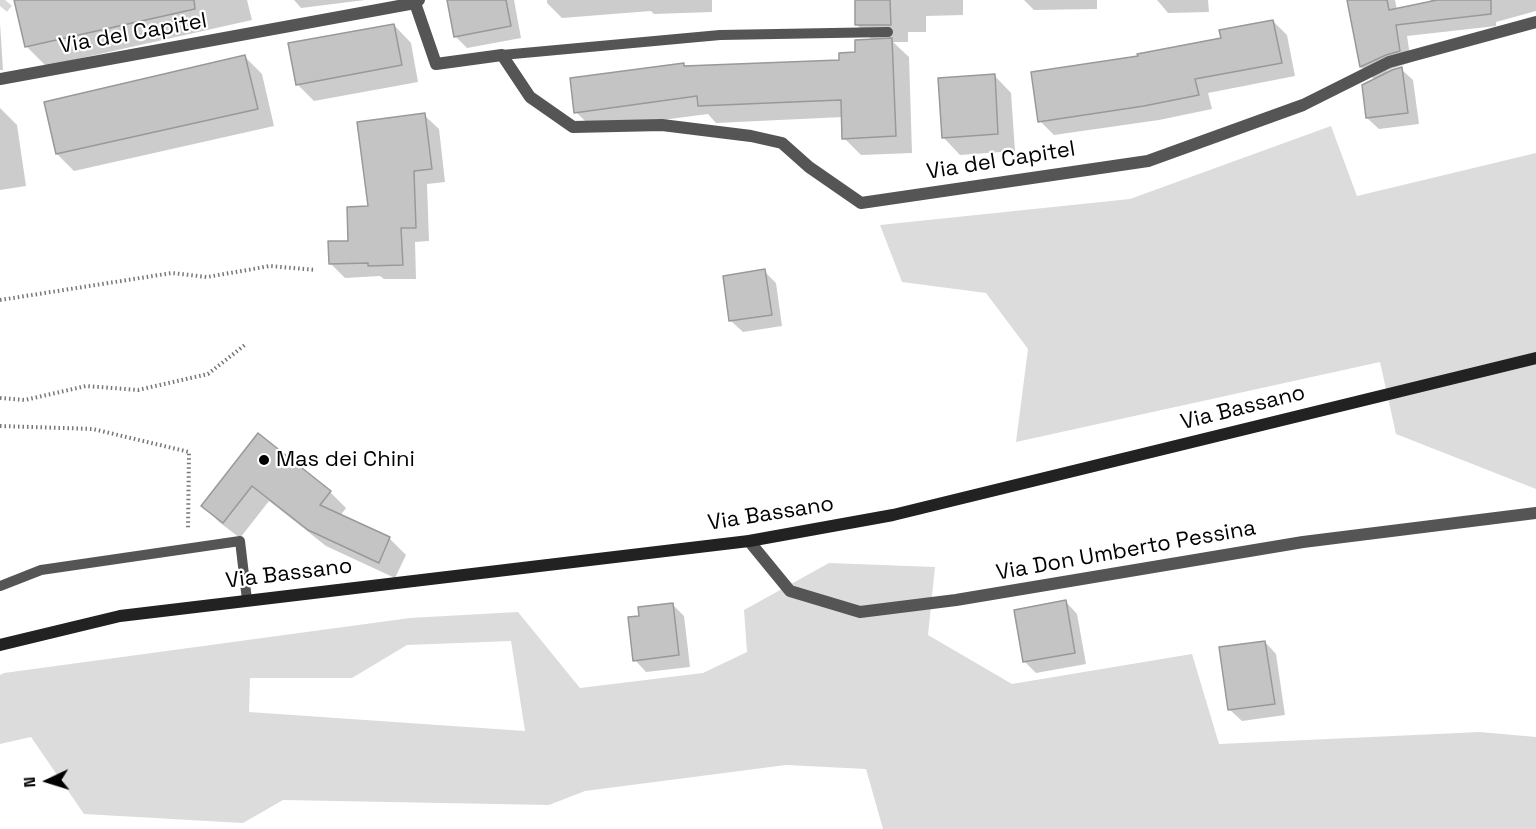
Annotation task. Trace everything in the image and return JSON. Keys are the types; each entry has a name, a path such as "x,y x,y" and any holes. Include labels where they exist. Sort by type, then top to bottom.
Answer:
{"main road":[{"name":"Via Bassano","path":"0,645 120,616 749,541 893,515 1536,358"}],"street":[{"name":"Via del Capitel","path":"0,79 417,2 436,64 502,55 530,97 573,128 662,125 751,136 782,143 809,167 861,203 1148,161 1303,105 1389,62 1536,22"},
{"name":"Via Don Umberto Pessina","path":"749,541 790,591 860,612 956,600 1303,542 1536,513"}],"lane":[{"name":"Via del Capitel","path":"502,55 720,35 888,32"},
{"path":"0,586 41,570 240,541 247,600"}],"path":[{"path":"0,300 172,273 207,277 270,266 316,270"},
{"path":"0,398 25,400 86,386 138,390 208,374 246,344"},
{"path":"0,426 93,429 189,452 187,501 189,550"}],"shaded area":[{"path":"1331,126 1357,196 1536,153 1536,489 1396,434 1380,362 1016,442 1028,349 986,293 902,282 880,225 1130,199"},
{"path":"829,563 935,567 928,635 1012,684 1192,654 1219,744 1480,732 1536,737 1536,829 883,829 866,769 786,765 585,791 549,805 283,800 243,823 84,814 31,737 0,744 0,675 4,673 410,618 518,612 580,688 703,673 747,652 744,610","holes":["511,641 525,731 249,712 250,678 352,678 407,645"]}],"building":[{"path":"14,0 194,0 195,9 25,47"},
{"path":"447,0 506,0 511,26 454,37"},
{"path":"855,0 890,0 891,25 855,25"},
{"path":"1347,0 1387,0 1389,10 1437,0 1491,0 1491,14 1396,25 1400,51 1360,67"},
{"path":"1273,20 1282,63 1195,79 1199,95 1038,122 1031,72 1138,56 1137,54 1221,38 1219,30"},
{"path":"394,24 402,65 296,85 288,43"},
{"path":"892,38 896,136 842,139 841,100 698,106 697,96 574,113 570,78 684,63 684,66 839,60 839,53 855,52 855,40"},
{"path":"245,55 258,109 56,154 44,102"},
{"path":"1402,67 1408,113 1366,118 1362,85"},
{"path":"995,74 998,134 942,138 938,78"},
{"path":"425,113 432,169 414,171 416,228 401,228 403,265 329,264 328,241 348,241 347,207 368,206 357,122"},
{"path":"765,269 772,315 729,321 723,276"},
{"name":"Mas dei Chini","path":"258,433 331,491 320,505 390,537 379,563 308,530 252,486 223,523 201,506"},
{"path":"1066,600 1075,653 1023,662 1014,610"},
{"path":"673,603 679,655 633,661 628,617 639,616 638,607"},
{"path":"1265,641 1275,704 1228,710 1219,647"}],"tunnel":[{"path":"0,6 5,0"}],"place":[{"name":"Mas dei Chini","path":"264,460"}]}
